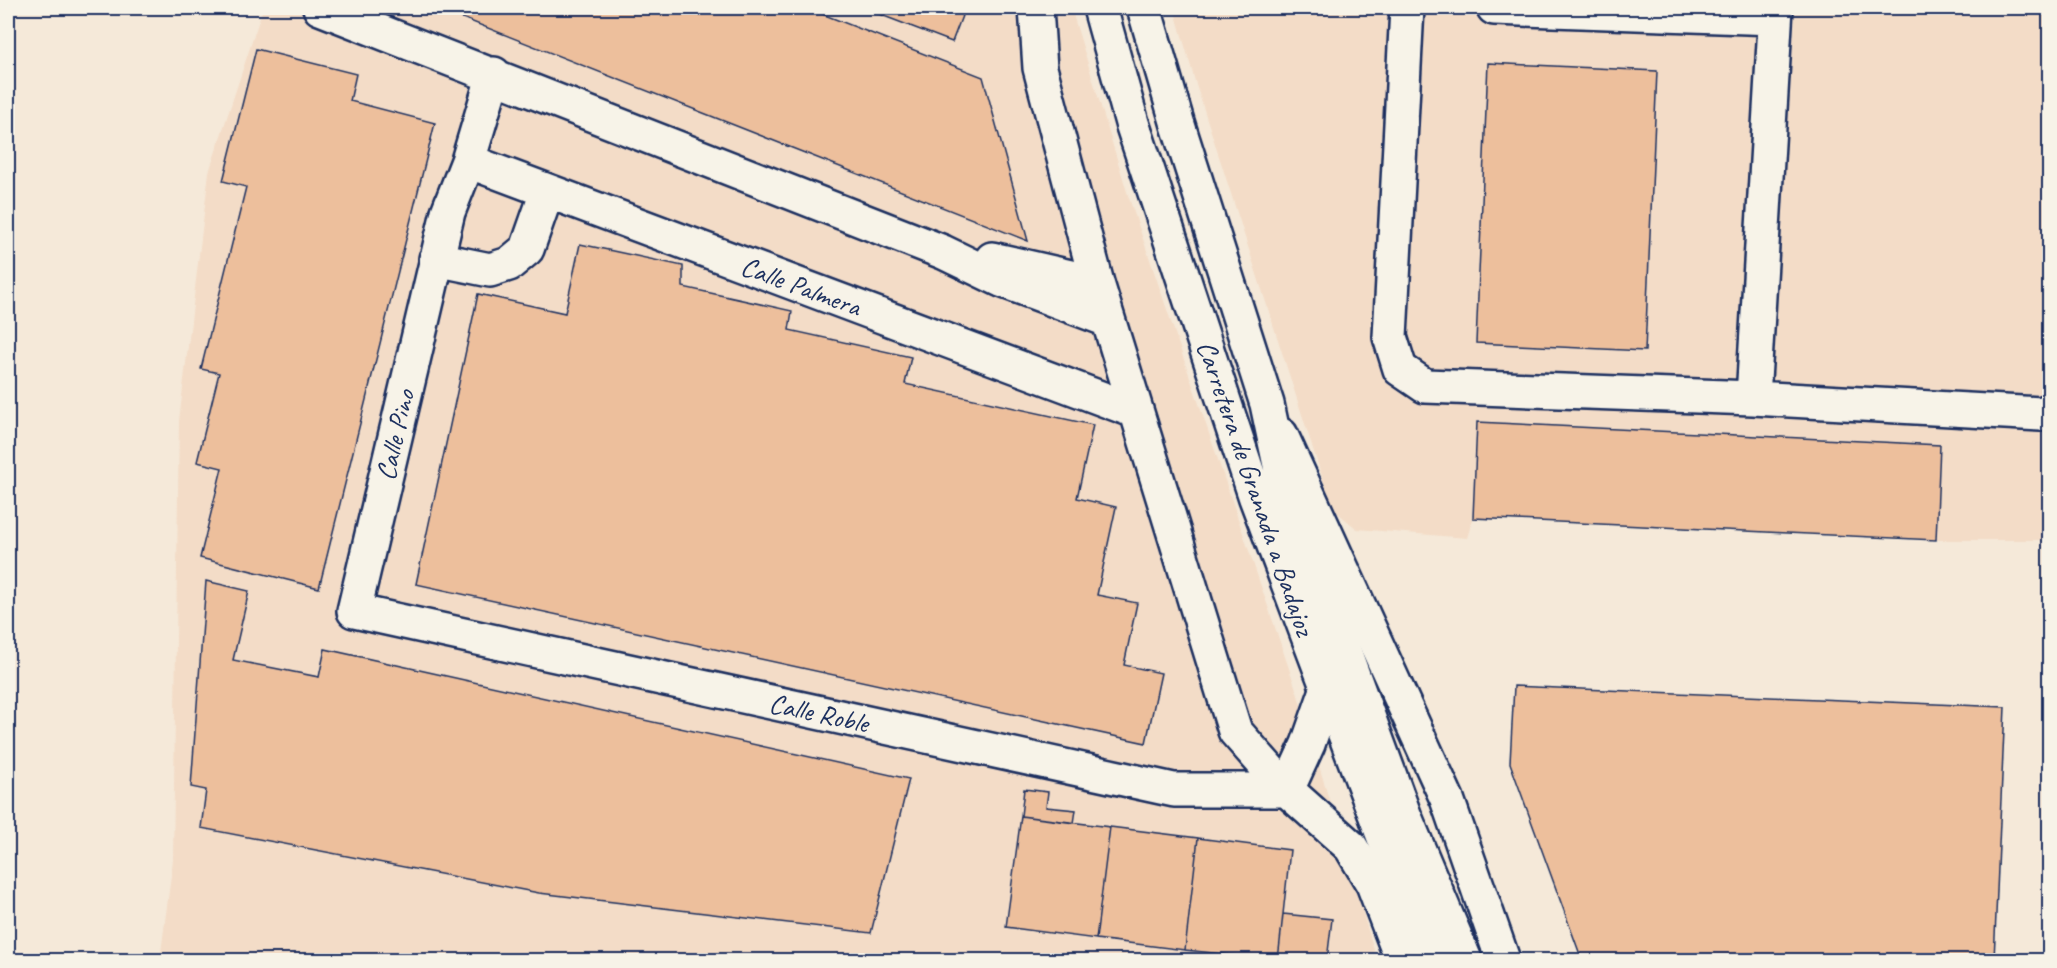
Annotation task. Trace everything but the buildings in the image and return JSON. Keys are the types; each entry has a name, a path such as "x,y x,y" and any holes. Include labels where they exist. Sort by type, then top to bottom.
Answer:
{"main road":[{"path":"320,8 494,74 943,252 1000,280 1108,320"},
{"path":"1036,8 1040,68 1097,283 1235,731 1287,790 1351,847 1372,884 1402,960"},
{"name":"Carretera de Granada a Badajoz","path":"1100,8 1132,123 1256,498 1415,920 1436,960"},
{"name":"Carretera de Granada a Badajoz","path":"1144,8 1267,404 1286,493 1405,817 1465,960"},
{"path":"1407,8 1390,337 1401,369 1425,386 1753,398 2041,414 2049,410"},
{"path":"1494,8 1776,13 1753,398"},
{"name":"Calle Pino","path":"354,611 448,212 468,161 494,74"},
{"name":"Calle Palmera","path":"468,161 1135,411"},
{"path":"436,259 490,270 509,264 527,249 547,192"},
{"path":"943,252 1004,261 1097,283"},
{"path":"1267,404 1447,799 1503,960"},
{"name":"Calle Roble","path":"354,611 1174,790 1287,790"},
{"path":"1287,790 1308,744 1327,690"},
{"path":"1415,920 1426,960"}],"shaded area":[{"path":"263,8 1071,8 1128,195 1297,692 1377,960 160,960 173,860 179,421 209,172"},
{"path":"1174,8 2049,8 2049,540 1936,540 1473,518 1467,538 1357,529 1332,508 1197,88"}]}
